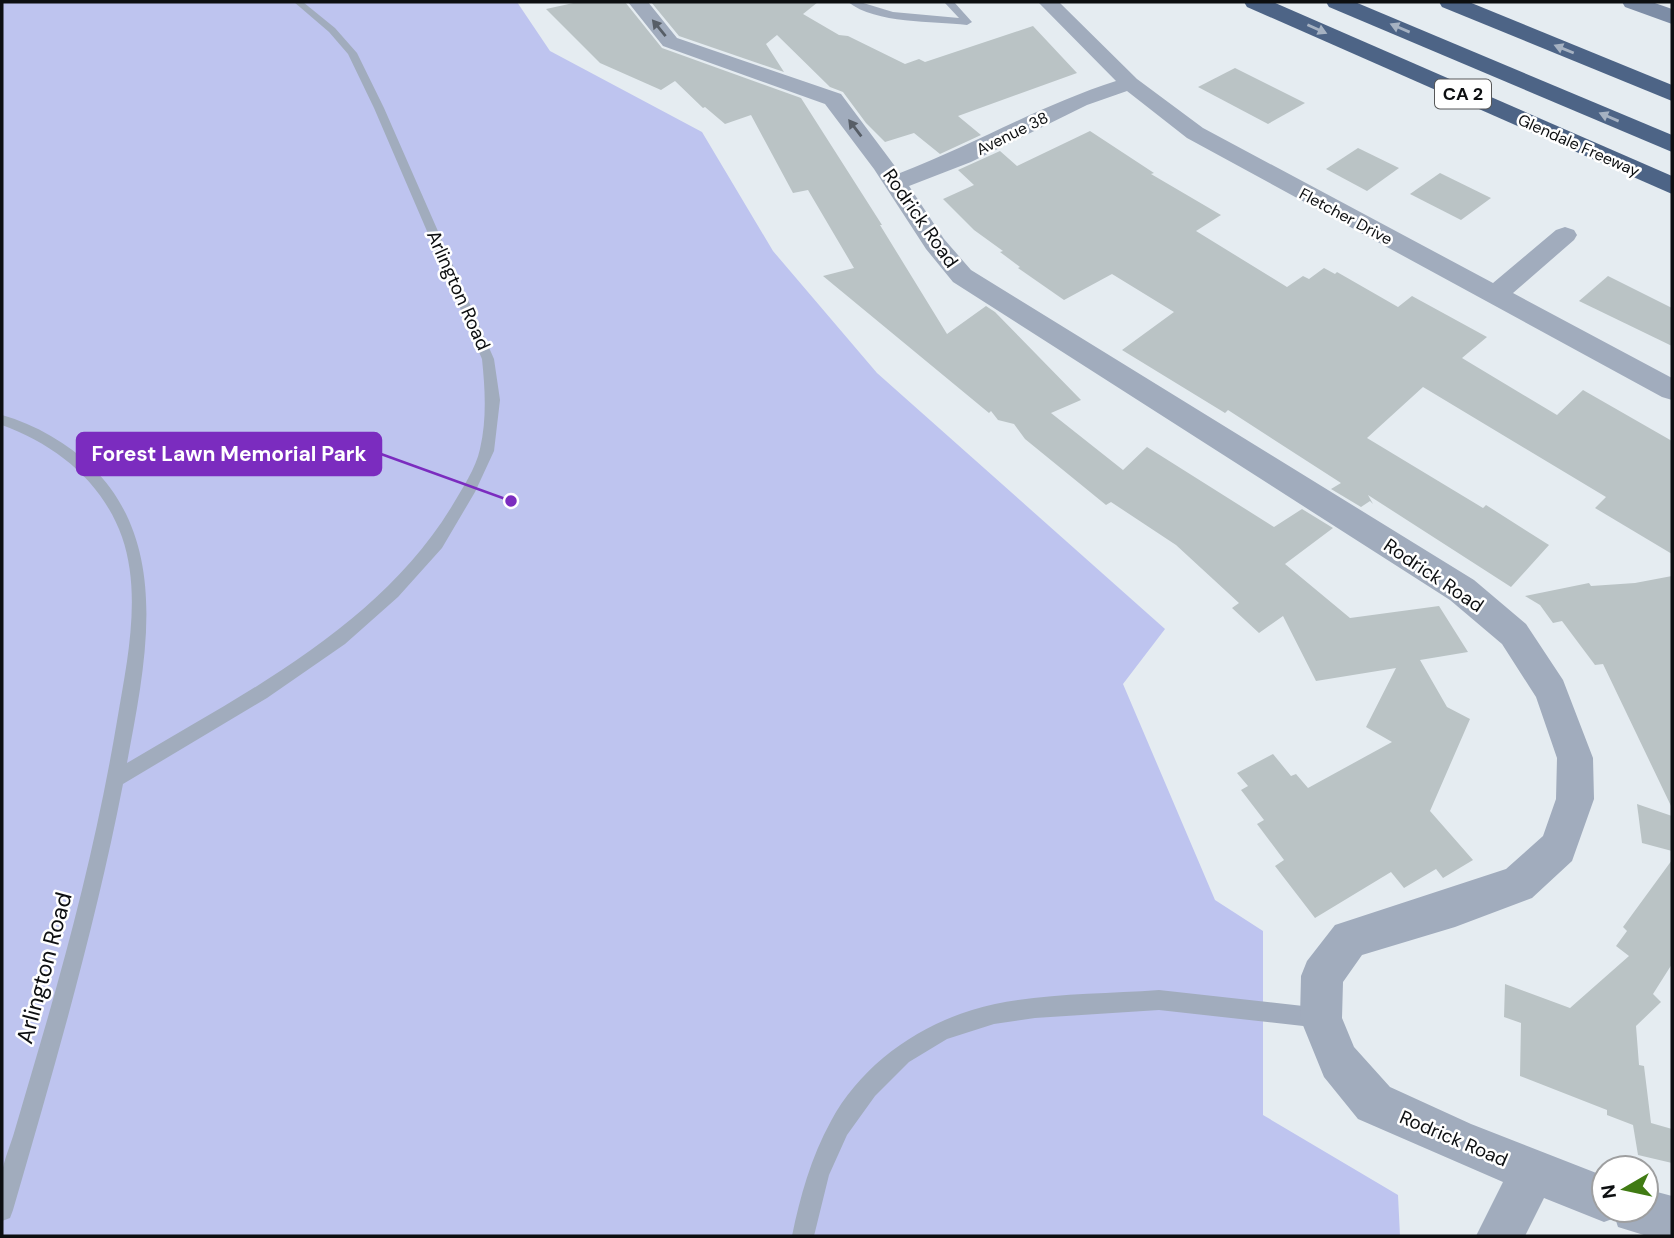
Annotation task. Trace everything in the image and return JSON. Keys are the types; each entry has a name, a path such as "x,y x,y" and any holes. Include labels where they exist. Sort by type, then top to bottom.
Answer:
{"highway":[{"name":"Glendale Freeway","path":"1255,2 1672,186"},
{"name":"Glendale Freeway","path":"1337,2 1672,144"},
{"path":"1450,2 1672,94"}],"main road":[{"path":"1633,2 1672,17"}],"street":[{"name":"Rodrick Road","path":"638,2 670,42 833,99 895,183 935,244 962,276 1462,590 1514,634 1551,691 1575,758 1575,799 1558,848 1518,884 1455,907 1349,939 1322,976 1321,1018 1339,1062 1374,1103 1462,1143 1590,1194"},
{"name":"Fletcher Drive","path":"1048,2 1130,83 1195,133 1672,390"},
{"name":"Avenue 38","path":"895,183 963,158 1079,100 1130,83"},
{"path":"1495,295 1565,235"},
{"path":"1500,1236 1533,1172"}],"lane":[{"name":"Arlington Road","path":"118,778 261,693 339,639 393,592 437,544 468,492 487,451 493,400 488,359 379,108 352,53 332,30 298,2"},
{"path":"853,2 897,14 967,22 949,2"},
{"name":"Arlington Road","path":"2,420 49,440 85,465 108,494 130,538 139,583 136,654 118,778 53,1034 2,1210"},
{"path":"803,1236 818,1174 839,1127 868,1089 902,1055 942,1030 1007,1012 1159,1000 1321,1018"}],"shaded area":[{"path":"2,2 517,2 550,51 702,132 773,251 877,373 1165,629 1123,684 1215,900 1263,931 1263,1115 1398,1195 1400,1236 2,1236"}],"building":[{"path":"578,2 625,2 662,48 801,98 947,334 986,306 995,312 1081,400 1051,413 1123,470 1147,447 1274,527 1302,509 1333,528 1285,564 1350,618 1439,606 1468,652 1420,660 1447,707 1470,719 1430,811 1473,860 1443,878 1436,869 1404,888 1391,872 1315,918 1275,866 1284,860 1257,824 1264,820 1241,790 1248,786 1237,773 1273,754 1291,776 1296,774 1308,788 1392,742 1366,727 1396,668 1316,681 1283,616 1259,633 1232,608 1239,603 1176,545 1111,502 1106,505 1025,439 1014,424 998,420 991,411 989,413 823,276 854,268 808,190 793,193 751,115 725,124 703,108 675,81 661,90 600,63 546,9"},
{"path":"651,2 818,2 803,14 839,35 848,36 905,64 919,59 925,62 1033,26 1077,73 958,116 981,135 940,154 914,133 885,142 866,123 843,92 830,87 777,35 766,44 784,72 679,36"},
{"path":"1235,68 1305,103 1268,124 1198,87"},
{"path":"1090,131 1154,173 1151,174 1221,215 1196,231 1287,287 1303,276 1309,279 1324,268 1335,274 1337,272 1398,307 1412,296 1487,337 1462,358 1557,415 1583,390 1672,441 1672,554 1595,508 1606,497 1423,387 1367,438 1483,508 1486,505 1549,545 1511,587 1368,495 1373,504 1370,501 1361,507 1331,489 1341,483 1228,410 1225,413 1122,350 1174,312 1112,274 1064,300 1018,268 1020,267 1000,252 1003,251 974,230 943,199 974,185 958,170 1000,151 1017,166"},
{"path":"1358,148 1399,168 1367,191 1326,169"},
{"path":"1440,173 1491,198 1461,220 1410,194"},
{"path":"1608,276 1672,308 1672,346 1579,301"},
{"path":"1672,576 1672,808 1603,664 1595,665 1562,621 1553,623 1540,605 1525,596 1589,583 1591,586 1635,583"},
{"path":"1637,804 1672,816 1672,851 1642,843"},
{"path":"1672,860 1672,964 1653,994 1661,1002 1636,1026 1639,1065 1644,1066 1651,1123 1672,1129 1672,1163 1660,1160 1660,1154 1638,1154 1633,1125 1607,1115 1607,1110 1520,1076 1521,1023 1504,1017 1505,984 1570,1008 1629,956 1616,946 1627,931 1623,927"}],"place":[{"name":"Forest Lawn Memorial Park","path":"511,501"}]}
